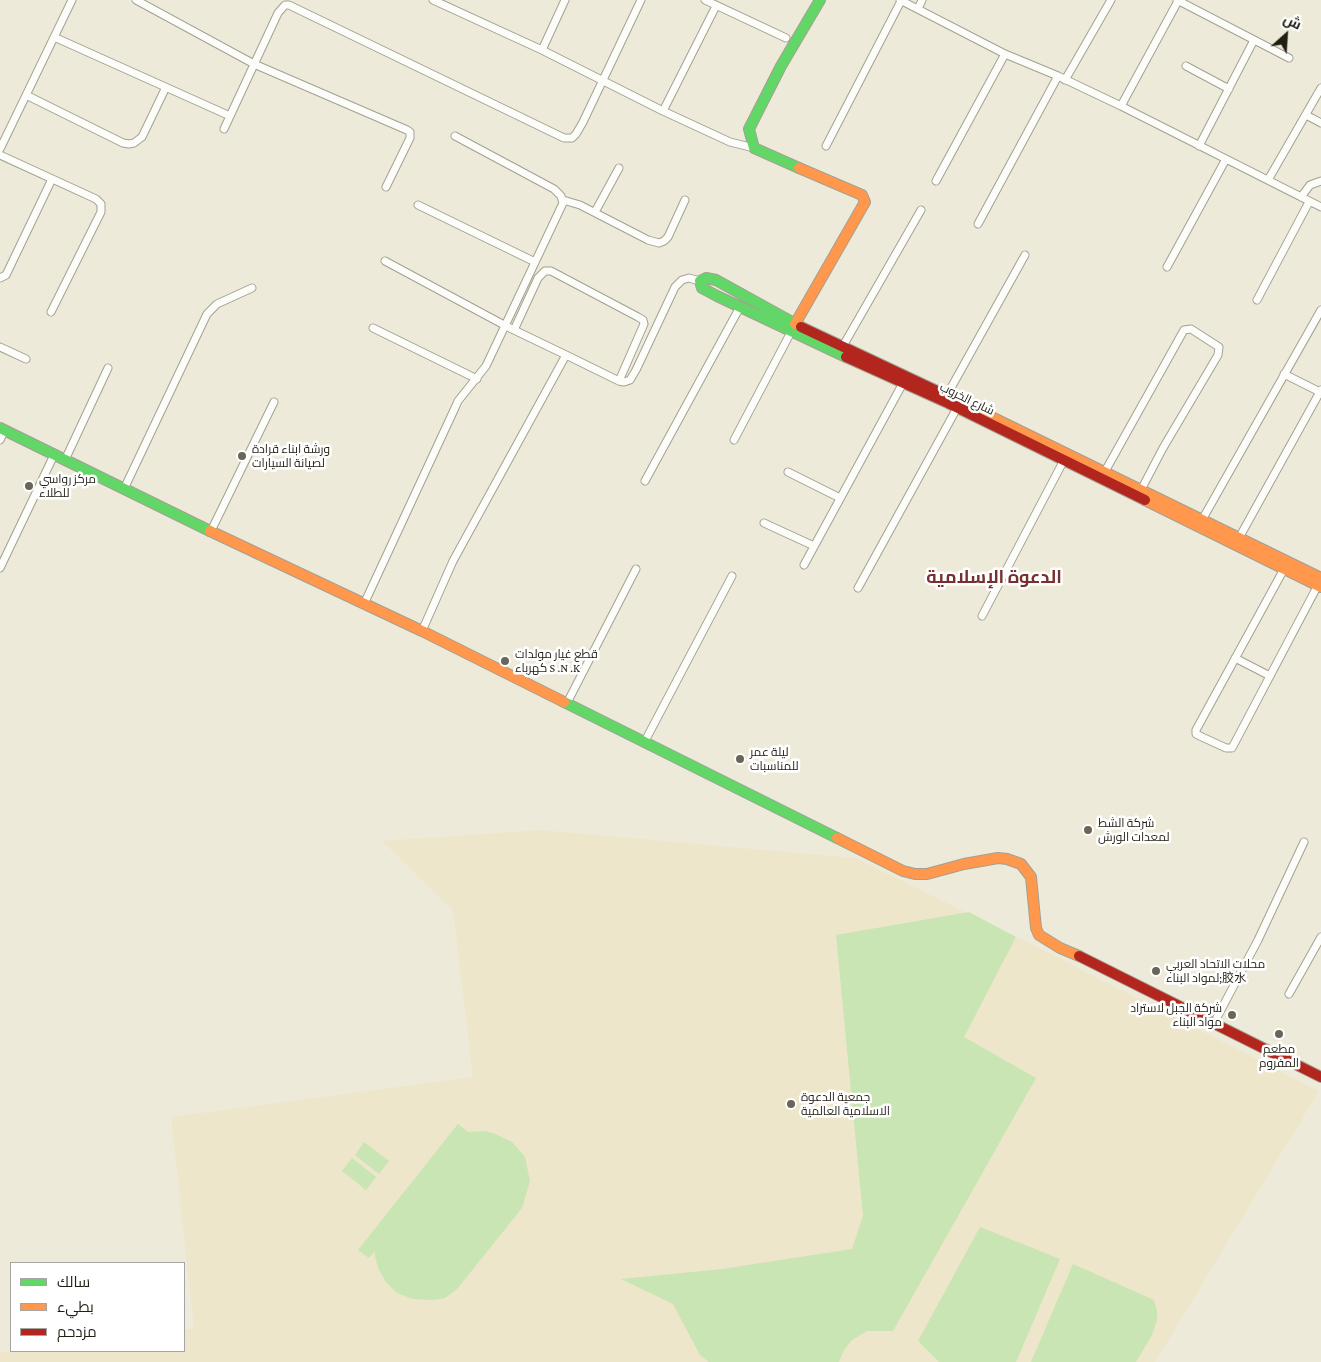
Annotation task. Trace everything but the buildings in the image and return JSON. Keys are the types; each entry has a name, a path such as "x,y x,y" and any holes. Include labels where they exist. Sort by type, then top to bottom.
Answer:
{"main road":[{"path":"793,328 865,202 862,195 754,148 749,130 781,66 820,0"},
{"name":"شارع الخروب","path":"1320,583 1239,538 1141,490 1102,475 1064,460 793,328 716,280 706,278 700,281 702,288 706,291 740,307 793,328 843,346 946,395 1102,475 1284,568 1320,583"},
{"path":"2,433 65,460 422,631 891,865 915,874 927,874 964,864 998,858 1021,864 1030,877 1038,935 1060,948 1101,966 1321,1077"}],"street":[{"path":"0,149 72,0"},
{"path":"136,0 254,64 410,132 408,143 386,187"},
{"path":"433,0 542,50 663,111 730,142 754,148"},
{"path":"542,50 565,0"},
{"path":"224,129 278,13 285,5 289,4 564,138 572,138 576,134 603,80 640,0"},
{"path":"705,0 786,38"},
{"path":"826,146 900,0 1005,54 1058,76 1121,106 1321,207"},
{"path":"918,9 922,0"},
{"path":"1065,80 1111,0"},
{"path":"1121,106 1177,0 1290,58"},
{"path":"663,111 716,6"},
{"path":"54,37 230,116"},
{"path":"1200,146 1254,40"},
{"path":"936,180 1005,54"},
{"path":"1186,66 1229,89"},
{"path":"978,224 1058,76"},
{"path":"26,95 123,143 129,144 142,137 166,87"},
{"path":"1268,180 1321,88"},
{"path":"1306,115 1321,123"},
{"path":"364,604 458,401 486,366 562,205 561,196 554,189 455,136"},
{"path":"0,155 96,199 102,207 51,312"},
{"path":"1167,267 1226,159"},
{"path":"595,212 619,168"},
{"path":"0,278 6,275 52,179"},
{"path":"1301,197 1310,185 1321,180"},
{"path":"562,200 580,205 648,240 659,243 668,236 685,200"},
{"path":"1257,300 1309,202"},
{"path":"418,205 535,262"},
{"path":"843,346 922,210"},
{"path":"946,395 1025,255"},
{"path":"385,261 506,326 624,382 630,380 636,370 675,287 682,280 689,278 700,281"},
{"path":"514,330 538,278 545,271 551,271 643,320 642,331 619,381"},
{"path":"124,489 206,314 217,304 252,288"},
{"path":"645,481 740,307"},
{"path":"1202,520 1321,310"},
{"path":"373,328 477,379"},
{"path":"734,440 793,328"},
{"path":"1102,475 1184,330 1191,329 1219,347 1218,355 1163,448 1141,490"},
{"path":"0,347 26,359"},
{"path":"422,631 453,561 566,355"},
{"path":"65,460 108,368"},
{"path":"1239,538 1320,391 1284,374"},
{"path":"804,565 903,382"},
{"path":"211,531 274,402"},
{"path":"858,588 957,408"},
{"path":"0,568 54,455"},
{"path":"982,616 1064,460"},
{"path":"788,472 840,498"},
{"path":"764,522 814,546"},
{"path":"1284,568 1196,731 1202,738 1226,748 1232,748 1320,583"},
{"path":"567,703 636,569"},
{"path":"645,741 732,576"},
{"path":"1235,658 1270,676"},
{"path":"1214,1023 1258,940 1304,842"},
{"path":"1289,994 1321,937"}],"shaded area":[{"name":"جمعية الدعوة الاسلامية العالمية","path":"540,830 855,858 1039,948 1319,1091 1155,1362 0,1362 0,1352 10,1351 185,1352 185,1330 194,1328 171,1117 473,1077 453,910 382,841"}],"green space":[{"path":"969,912 1016,937 964,1037 1036,1078 893,1331 867,1331 852,1340 844,1350 839,1362 709,1362 700,1355 673,1304 621,1279 722,1269 852,1249 863,1216 836,935"},
{"path":"458,1124 468,1132 484,1131 493,1133 512,1142 525,1157 530,1181 522,1208 457,1289 445,1298 434,1300 413,1299 397,1293 386,1282 379,1270 375,1251 369,1258 358,1250"},
{"path":"364,1142 389,1161 379,1174 355,1155"},
{"path":"352,1158 376,1177 366,1190 342,1171"},
{"path":"980,1227 1060,1259 1016,1362 939,1362 918,1341"},
{"path":"1073,1264 1154,1300 1157,1320 1152,1335 1136,1362 1031,1362"}],"traffic: fast":[{"path":"799,168 754,148 749,129 781,66 820,0"},
{"path":"801,327 716,280 706,278 700,281 702,288 717,296 846,357"},
{"path":"0,428 210,531"},
{"path":"564,702 837,838"}],"traffic: slow":[{"path":"795,324 865,202 862,195 799,168"},
{"path":"973,408 1321,578"},
{"path":"1145,500 1321,587"},
{"path":"210,531 422,631 564,702"},
{"path":"837,838 903,871 915,874 927,874 964,864 998,858 1021,864 1031,877 1036,928 1039,935 1060,948 1079,956"}],"traffic: jam":[{"path":"801,327 973,408"},
{"path":"846,357 948,403 1145,500"},
{"path":"1079,956 1321,1077"}],"place":[{"name":"ورشة ابناء قرادة لصيانة السيارات","path":"242,456"},
{"name":"مركز رواسي للطلاء","path":"29,486"},
{"name":"قطع غيار مولدات كهرباء S .N .K","path":"505,661"},
{"name":"ليلة عمر للمناسبات","path":"740,759"},
{"name":"شركة الشط لمعدات الورش","path":"1088,830"},
{"name":"محلات الاتحاد العربي لمواد البناء;胶水","path":"1156,971"},
{"name":"شركة الجبل لاستراد مواد البناء","path":"1232,1015"},
{"name":"مطعم المفروم","path":"1279,1034"},
{"name":"جمعية الدعوة الاسلامية العالمية","path":"791,1104"}],"district":[{"name":"الدعوة الإسلامية","path":"994,577"}]}
